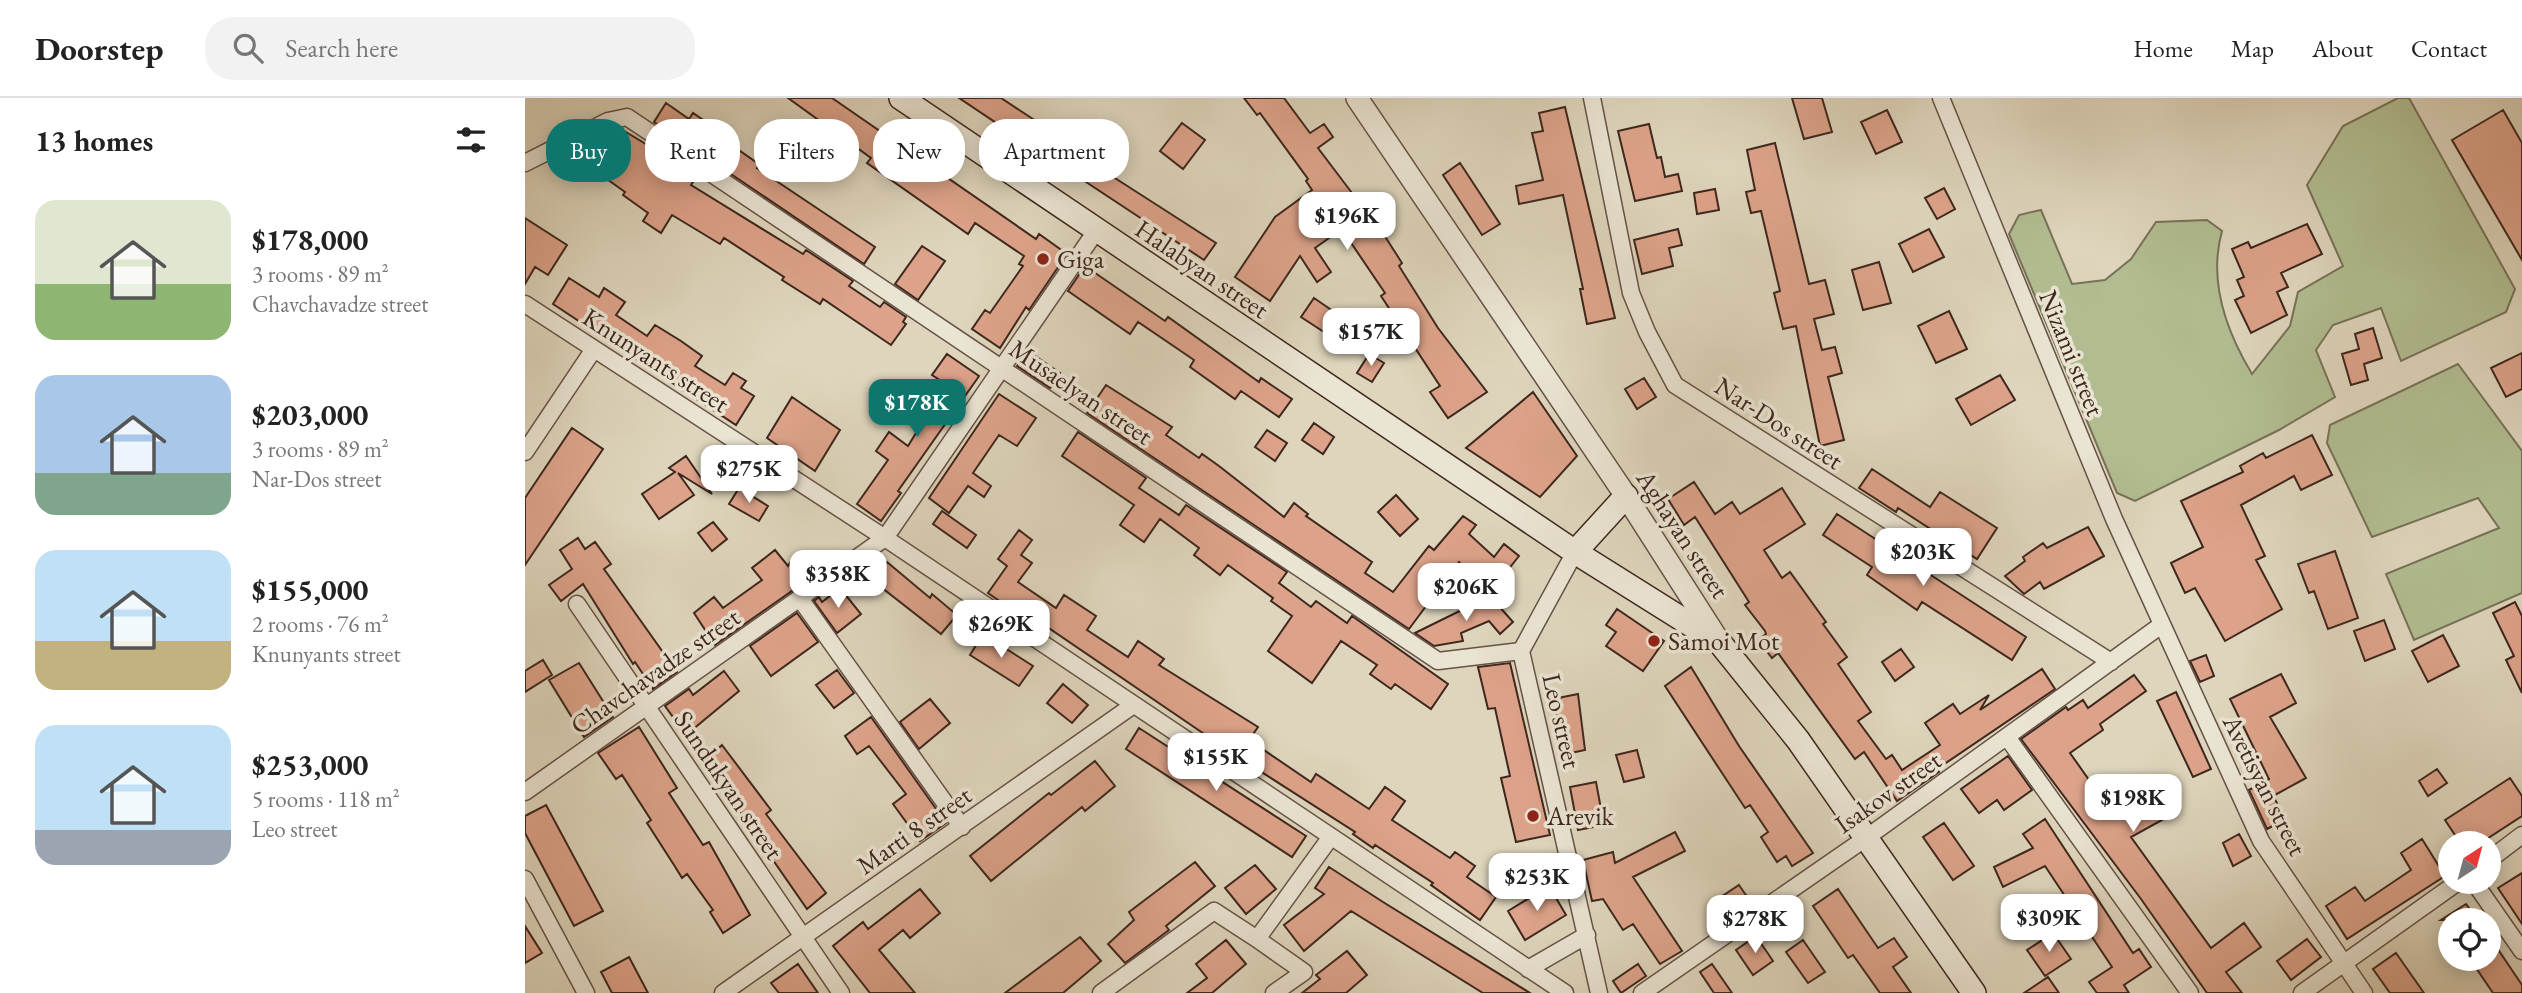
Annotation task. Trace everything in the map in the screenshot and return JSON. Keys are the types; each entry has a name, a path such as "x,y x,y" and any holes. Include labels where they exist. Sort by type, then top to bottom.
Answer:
{"main road":[{"name":"Halabyan street","path":"901,98 1574,552 1720,643"},
{"path":"1574,552 1626,496"},
{"name":"Aghayan street","path":"1720,643 1798,740 1974,993"}],"street":[{"name":"Aghayan street","path":"1357,98 1626,496 1720,643"},
{"name":"Nar-Dos street","path":"1592,98 1631,293 1647,332 1675,385 2111,662"},
{"name":"Nizami street","path":"1941,98 2160,626"},
{"name":"Musaelyan street","path":"525,163 608,121 627,117 1438,661 1521,652"},
{"name":"Chavchavadze street","path":"525,792 885,538 1096,231"},
{"name":"Knunyants street","path":"525,304 885,538 1132,706 1565,993"},
{"path":"525,452 594,349"},
{"name":"Leo street","path":"1574,552 1521,652 1599,993"},
{"path":"800,600 962,827"},
{"name":"Sundukyan street","path":"577,604 841,993"},
{"name":"Isakov street","path":"1642,993 1866,838 2160,626"},
{"name":"Avetisyan street","path":"2160,626 2261,841 2364,993"},
{"name":"Marti 8 street","path":"723,993 1132,706"},
{"path":"2007,737 2190,993"},
{"path":"2501,851 2522,835"},
{"path":"1257,939 1330,838"},
{"path":"525,879 586,993"},
{"path":"2302,993 2441,894"},
{"path":"2482,894 2522,951"},
{"path":"1101,993 1214,911 1304,972 1274,993"},
{"path":"1528,969 1587,935"}],"green space":[{"path":"2398,98 2409,98 2515,289 2506,312 2401,361 2381,308 2333,325 2316,350 2335,397 2279,430 2135,501 2117,493 2009,234 2019,215 2041,210 2072,284 2105,280 2131,259 2156,222 2207,220 2222,231 2218,250 2218,287 2234,341 2252,374 2290,326 2298,292 2343,266 2307,185 2343,126"},
{"path":"2458,364 2522,451 2522,593 2414,640 2386,574 2499,528 2478,498 2372,537 2327,443 2330,425"}],"building":[{"path":"788,98 832,98 873,126 873,167 867,163 871,158 859,149 859,119 817,119"},
{"path":"959,98 1001,98 1033,119 990,119"},
{"path":"1244,98 1284,98 1310,133 1324,124 1333,137 1318,148 1386,238 1402,263 1399,266 1438,328 1487,392 1448,418 1430,392 1440,386 1381,296 1385,293 1343,231 1315,248 1331,272 1317,282 1300,256 1270,301 1235,277 1275,217 1312,190 1306,181 1308,179 1260,113 1257,115"},
{"path":"1792,98 1822,98 1832,132 1804,139"},
{"path":"666,103 689,119 656,119"},
{"path":"1565,107 1615,318 1587,324 1580,289 1583,289 1563,195 1519,204 1516,186 1543,180 1532,133 1543,131 1539,113"},
{"path":"1887,110 1902,142 1876,154 1861,122"},
{"path":"2503,110 2522,143 2522,260 2452,140"},
{"path":"693,113 702,119 689,119"},
{"path":"1182,123 1205,140 1183,169 1160,151"},
{"path":"1649,124 1657,158 1661,157 1665,177 1678,174 1682,191 1635,201 1618,131"},
{"path":"631,135 645,144 645,182 693,182 691,185 803,254 806,250 853,281 849,286 880,307 884,302 906,317 903,322 906,324 891,345 823,299 820,304 782,280 784,277 724,238 720,244 672,215 661,233 643,221 648,213 623,195 625,192 611,182 631,182"},
{"path":"1775,143 1809,284 1825,280 1834,314 1814,319 1822,350 1835,347 1842,373 1828,377 1844,440 1820,446 1796,326 1783,329 1774,293 1780,291 1761,211 1751,213 1746,192 1755,190 1747,150"},
{"path":"740,151 754,161 754,182 778,182 875,247 864,264 740,180"},
{"path":"1460,163 1500,224 1482,235 1443,175"},
{"path":"894,182 954,182 1036,239 1039,234 1067,254 1029,310 1026,307 1000,348 972,329 985,310 990,313 1023,266 1019,264 1024,256 975,223 968,234"},
{"path":"1086,182 1121,182 1216,243 1204,260"},
{"path":"1944,188 1955,209 1937,219 1925,198"},
{"path":"1715,189 1719,210 1697,214 1694,193"},
{"path":"525,218 567,245 548,275 535,267 525,284"},
{"path":"2307,224 2322,254 2281,273 2288,287 2277,292 2287,315 2251,333 2235,300 2244,296 2237,280 2244,277 2232,249 2248,242 2251,248"},
{"path":"1678,229 1682,245 1669,248 1673,266 1642,274 1634,240"},
{"path":"1929,229 1944,257 1913,272 1899,244"},
{"path":"922,246 945,261 918,300 895,284"},
{"path":"1879,262 1891,303 1863,310 1852,270"},
{"path":"1085,266 1165,321 1168,317 1259,382 1261,378 1292,399 1279,417 1241,391 1235,399 1190,367 1194,360 1138,322 1130,334 1068,291"},
{"path":"569,278 599,297 604,288 625,302 616,315 647,336 655,325 681,341 702,356 695,366 725,385 733,373 746,381 741,388 754,396 736,425 553,304"},
{"path":"1314,298 1343,318 1330,336 1301,317"},
{"path":"1949,311 1967,349 1936,363 1918,326"},
{"path":"2373,328 2382,358 2364,364 2368,380 2351,385 2342,354 2359,349 2355,334"},
{"path":"1028,351 1060,373 1050,388 1017,366"},
{"path":"2522,353 2522,389 2506,397 2491,368"},
{"path":"947,354 979,376 898,491 901,493 881,521 857,504 888,460 876,451 889,432 908,446 946,384 932,375"},
{"path":"1369,354 1384,363 1372,382 1357,373"},
{"path":"2000,375 2015,400 1971,425 1956,399"},
{"path":"1644,378 1656,397 1637,409 1625,389"},
{"path":"1106,385 1172,427 1166,435 1199,458 1202,454 1284,517 1294,503 1308,514 1306,516 1372,562 1365,573 1393,592 1429,546 1434,550 1463,516 1476,525 1469,534 1494,557 1504,544 1519,556 1488,595 1459,562 1409,629 1087,413"},
{"path":"1533,392 1577,456 1540,497 1466,448"},
{"path":"999,394 1036,418 1017,446 999,435 973,473 991,486 984,497 968,486 949,513 929,498"},
{"path":"792,397 840,430 815,471 767,438"},
{"path":"1314,423 1334,437 1323,454 1302,440"},
{"path":"572,428 603,449 525,565 525,498"},
{"path":"1267,430 1287,443 1275,461 1255,447"},
{"path":"1078,432 1146,478 1139,488 1179,515 1186,505 1287,572 1279,583 1311,607 1316,601 1347,623 1352,616 1448,684 1431,709 1395,684 1391,689 1370,674 1377,665 1341,641 1312,683 1268,651 1292,616 1271,601 1273,598 1228,565 1220,575 1194,555 1199,548 1160,519 1144,542 1120,525 1134,505 1062,456"},
{"path":"2312,435 2332,475 2301,490 2294,476 2241,505 2265,556 2256,560 2282,609 2225,641 2195,588 2185,593 2171,563 2203,547 2181,501 2243,472 2240,466 2263,453 2266,458"},
{"path":"686,456 712,494 678,473 694,495 659,519 642,494 675,472 669,468"},
{"path":"1872,469 1930,507 1940,492 1997,528 1977,559 1898,508 1896,512 1859,488"},
{"path":"1694,482 1715,514 1732,502 1740,514 1782,488 1805,524 1764,550 1782,578 1790,572 1826,622 1823,624 1847,657 1838,664 1871,712 1858,721 1886,759 1892,755 1902,770 1940,745 1925,723 1953,704 1960,714 1989,695 1980,710 2042,669 2055,689 1937,769 1939,772 1897,801 1864,752 1855,759 1778,653 1772,658 1758,640 1766,634 1765,631 1745,605 1749,602 1695,517 1684,525 1668,499"},
{"path":"739,488 768,506 759,521 729,504"},
{"path":"1396,495 1418,519 1400,536 1378,512"},
{"path":"942,511 976,535 967,548 933,524"},
{"path":"1837,514 2026,637 2012,660 1922,602 1917,610 1867,575 1872,567 1823,535"},
{"path":"713,522 727,539 712,551 698,533"},
{"path":"2088,527 2104,556 2044,589 2040,582 2024,594 2005,576 2025,561 2023,557 2043,543 2047,548"},
{"path":"1019,530 1032,540 1021,555 1032,563 1018,582 1056,608 1064,595 1096,616 1087,630 1128,657 1138,641 1164,659 1159,665 1258,727 1249,740 1311,782 1316,774 1369,809 1385,787 1405,801 1392,820 1450,858 1455,852 1475,866 1467,877 1496,897 1480,920 1431,885 1433,883 1375,845 1373,848 1353,834 1355,832 1238,757 1012,603 1008,607 988,593 1007,566 998,559"},
{"path":"578,538 585,549 595,542 611,564 604,569 677,672 653,689 635,662 633,664 583,584 561,601 549,585 572,569 560,550"},
{"path":"775,550 788,566 791,561 806,581 715,645 694,613 714,597 723,608 762,580 752,568"},
{"path":"2335,551 2358,618 2328,629 2314,591 2309,593 2298,564"},
{"path":"887,562 930,598 932,594 957,615 941,634 872,580"},
{"path":"840,588 861,614 837,633 814,601 819,597 822,602"},
{"path":"1490,596 1513,622 1500,634 1489,621 1461,633 1463,641 1434,646 1415,633"},
{"path":"2515,602 2522,616 2522,693 2506,660 2514,656 2493,613"},
{"path":"1617,609 1664,641 1643,671 1606,646 1616,632 1606,625"},
{"path":"797,613 818,642 771,676 750,646"},
{"path":"2384,620 2395,649 2365,661 2354,631"},
{"path":"983,634 1033,666 1019,686 970,655"},
{"path":"2443,635 2459,666 2428,682 2412,651"},
{"path":"1901,649 1914,667 1895,681 1882,662"},
{"path":"2206,655 2214,676 2200,682 2190,661"},
{"path":"543,660 552,675 525,692 525,671"},
{"path":"579,663 613,717 584,737 549,680"},
{"path":"1510,663 1550,835 1516,842 1501,778 1510,776 1495,708 1488,709 1478,667"},
{"path":"1691,667 1739,746 1813,853 1792,866 1786,856 1777,862 1761,837 1768,832 1750,805 1745,808 1665,686"},
{"path":"837,670 854,693 834,708 816,685"},
{"path":"724,671 739,691 686,735 665,706 689,689 693,695"},
{"path":"2281,674 2296,703 2270,717 2306,778 2273,796 2286,819 2267,829 2249,790 2269,779 2230,699"},
{"path":"2134,675 2146,691 2100,724 2103,730 2070,753 2111,811 2164,781 2180,810 2131,837 2211,948 2244,923 2261,947 2226,972 2242,993 2207,993 2141,899 2021,739 2066,707 2068,710 2083,700 2088,708"},
{"path":"1063,684 1088,705 1072,723 1047,703"},
{"path":"2176,692 2211,769 2193,777 2157,701"},
{"path":"1578,694 1585,750 1566,754 1553,699"},
{"path":"930,699 950,723 919,749 900,722"},
{"path":"871,717 946,823 920,841 893,804 906,794 869,746 857,754 845,736"},
{"path":"639,727 677,788 669,793 703,845 709,842 750,915 723,933 710,912 713,910 687,874 682,878 647,823 651,820 622,775 616,779 598,753"},
{"path":"1139,728 1306,836 1292,857 1126,749"},
{"path":"722,745 771,810 766,814 826,893 807,909 704,761"},
{"path":"1637,750 1644,777 1624,782 1616,755"},
{"path":"2008,756 2032,790 2004,810 1997,800 1979,813 1961,789"},
{"path":"1095,761 1115,786 1085,811 1082,807 991,881 970,856 1049,793 1051,795"},
{"path":"2437,769 2447,783 2428,796 2419,781"},
{"path":"2510,778 2522,796 2522,816 2499,831 2452,831 2445,820"},
{"path":"1596,782 1604,825 1578,830 1570,787"},
{"path":"546,805 603,911 574,926 525,833 525,816"},
{"path":"2045,819 2133,953 2139,949 2151,967 2124,985 2129,993 2097,993 2089,982 2112,967 2045,866 2003,887 1994,867 2033,848 2023,834"},
{"path":"1944,823 1974,866 1953,880 1923,837"},
{"path":"1675,832 1685,851 1633,877 1682,951 1660,964 1633,924 1623,930 1603,899 1592,901 1583,860 1613,852 1615,863"},
{"path":"2239,834 2251,856 2233,866 2223,843"},
{"path":"2422,839 2438,865 2438,880 2347,939 2326,906 2355,887 2365,901 2411,870 2401,853"},
{"path":"1195,862 1215,886 1166,926 1169,930 1125,963 1108,944 1134,920 1129,912"},
{"path":"1255,865 1276,889 1246,914 1225,888"},
{"path":"1329,867 1530,993 1483,993 1351,911 1304,951 1284,925 1324,894 1315,888"},
{"path":"2522,873 2522,924 2501,892 2501,886"},
{"path":"1739,885 1752,904 1728,920 1715,901"},
{"path":"1549,886 1566,915 1525,940 1508,911"},
{"path":"920,889 940,913 910,938 903,930 879,950 915,993 870,993 833,946 863,922 868,929"},
{"path":"1838,889 1878,948 1894,938 1907,957 1893,967 1911,993 1880,993 1853,955 1848,958 1813,906"},
{"path":"525,926 542,953 525,963"},
{"path":"2053,933 2071,959 2045,976 2027,950"},
{"path":"1756,936 1773,961 1753,975 1736,950"},
{"path":"1080,937 1101,961 1063,993 1005,993"},
{"path":"2307,939 2321,957 2291,980 2277,961"},
{"path":"1226,940 1246,964 1212,993 1187,993 1207,978 1196,964"},
{"path":"1803,940 1825,972 1808,983 1786,952"},
{"path":"1347,951 1367,975 1346,993 1302,993 1320,979 1316,975"},
{"path":"2396,953 2424,993 2390,993 2373,969"},
{"path":"2501,954 2522,985 2522,993 2493,993 2478,971 2501,971"},
{"path":"629,957 648,993 612,993 601,972"},
{"path":"798,964 818,993 779,993 771,983"},
{"path":"1638,964 1646,976 1621,993 1613,981"},
{"path":"1712,964 1732,993 1714,993 1700,972"},
{"path":"2048,977 2059,993 2024,993"}],"place":[{"name":"Giga","path":"1043,259"},
{"name":"Samoi Mot","path":"1654,641"},
{"name":"Arevik","path":"1533,816"}]}
